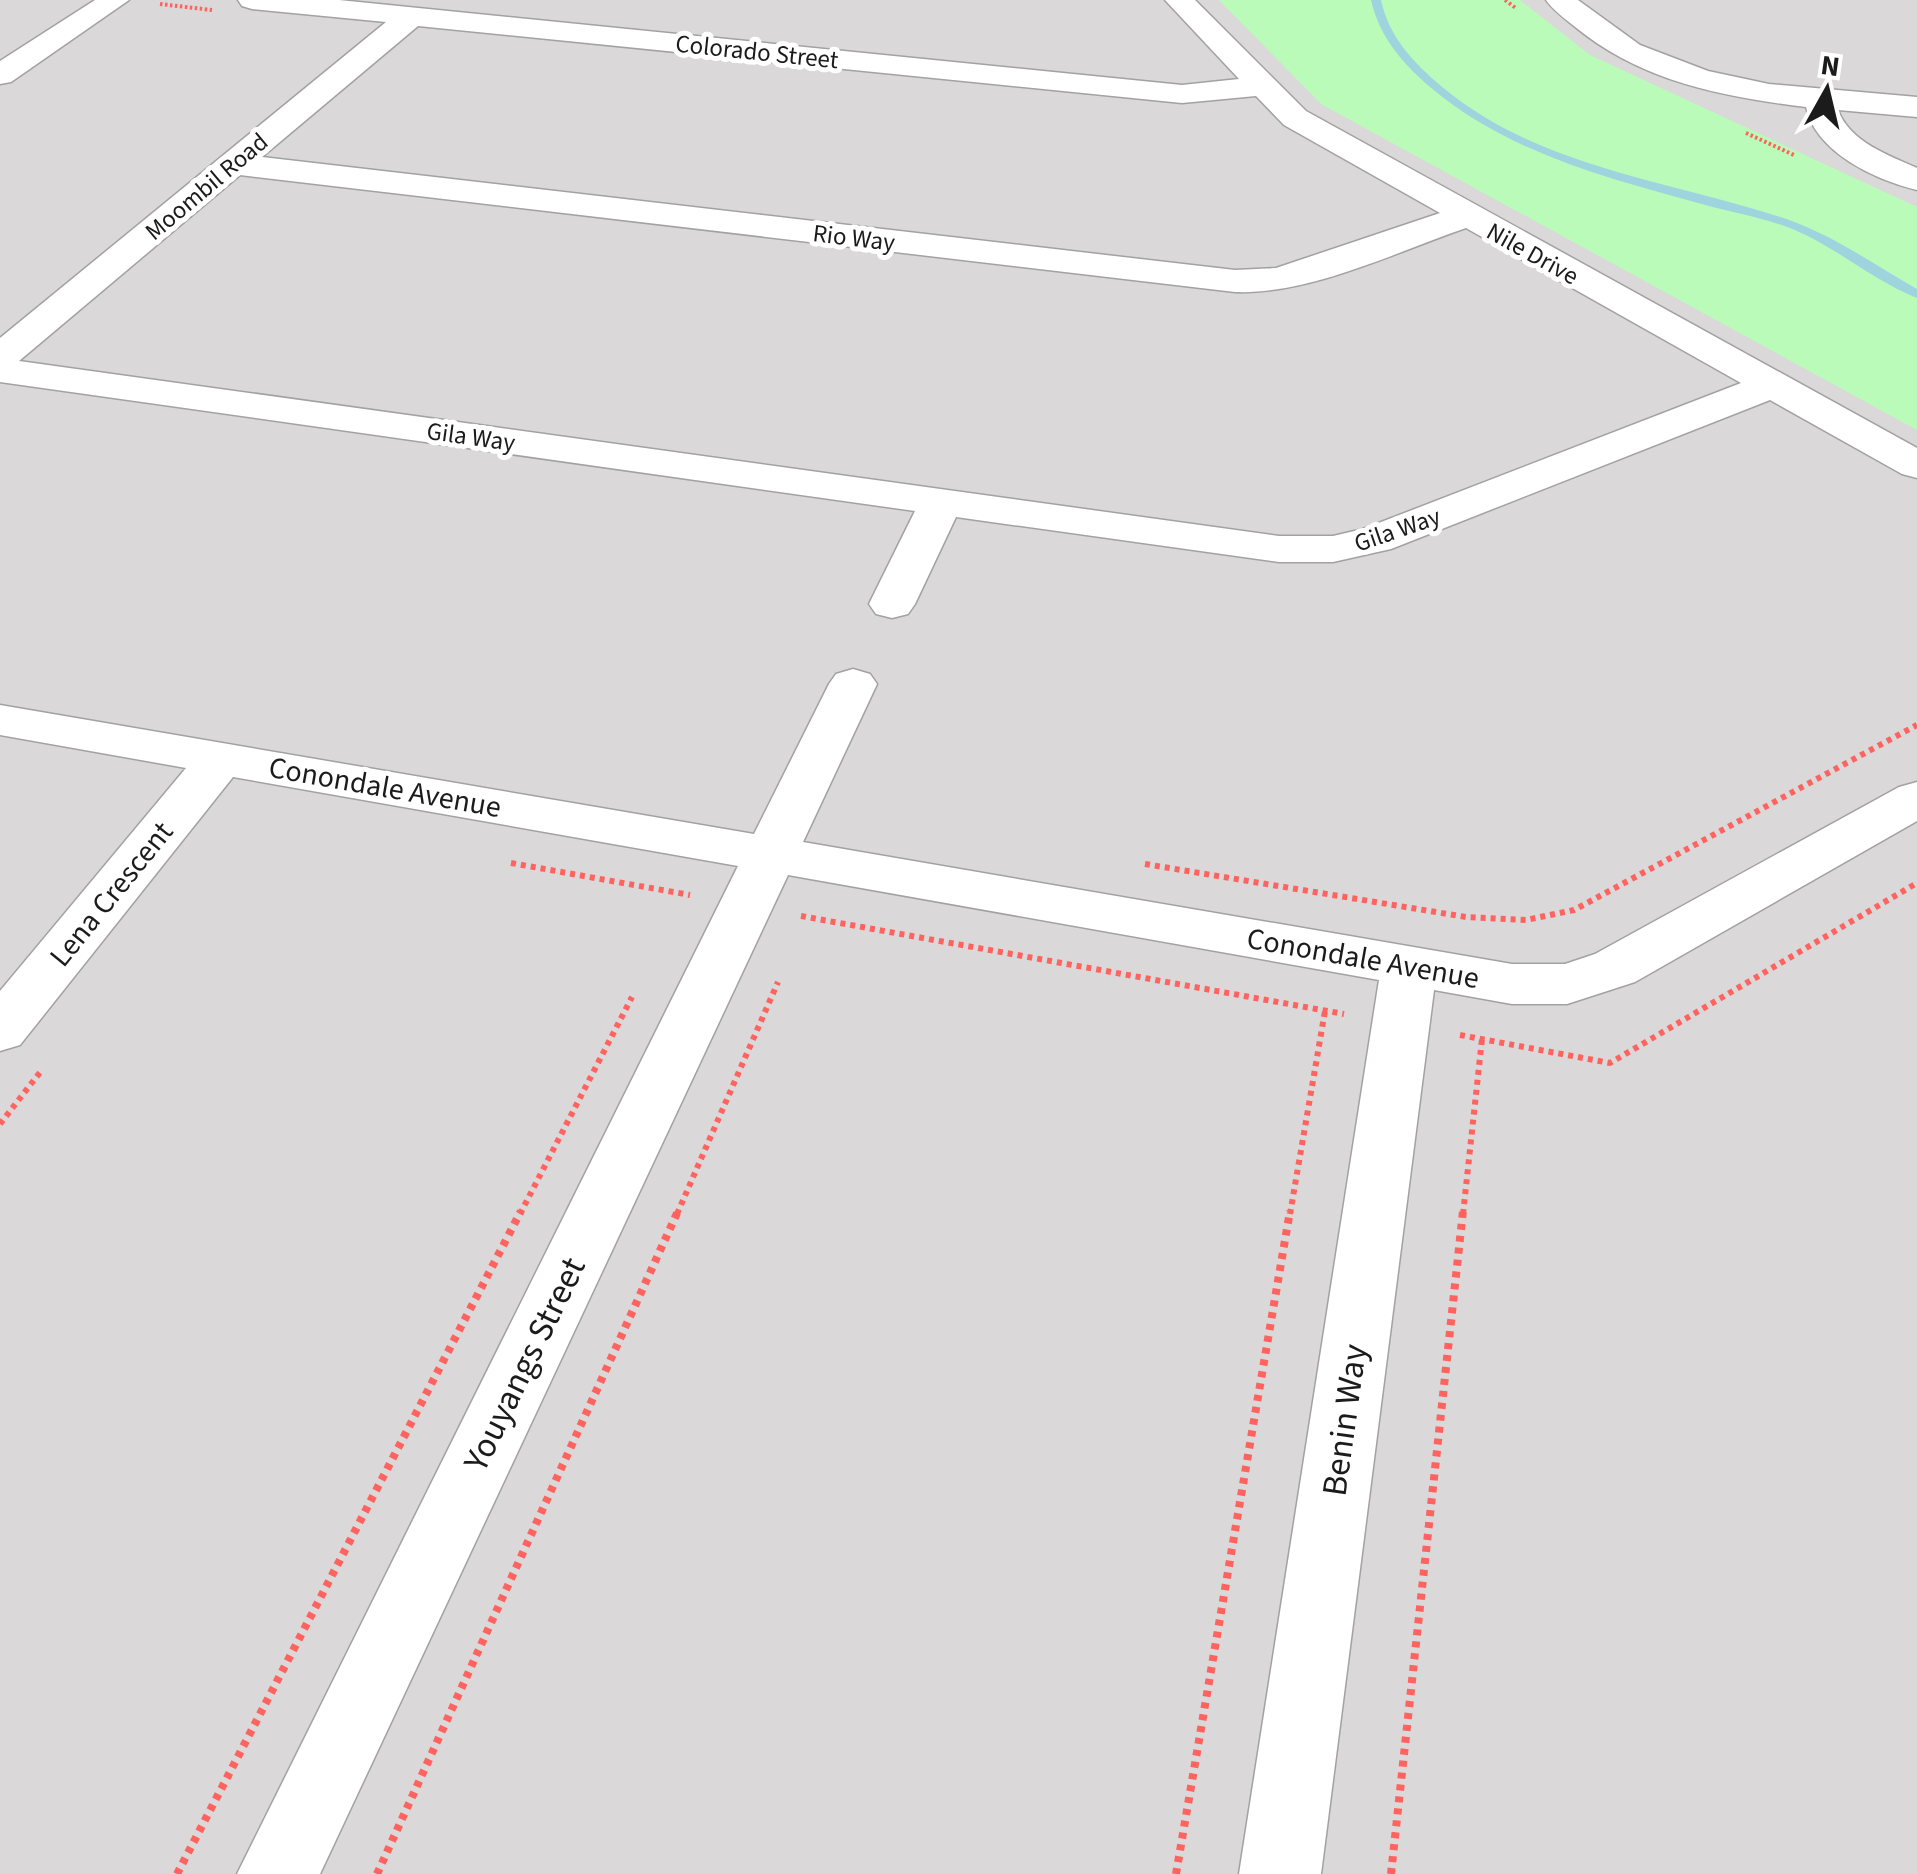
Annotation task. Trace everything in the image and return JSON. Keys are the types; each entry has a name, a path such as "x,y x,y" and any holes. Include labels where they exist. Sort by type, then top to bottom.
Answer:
{"street":[{"path":"0,76 115,0"},
{"name":"Colorado Street","path":"252,0 1182,94 1263,86"},
{"name":"Nile Drive","path":"1179,0 1295,118 1917,465"},
{"path":"1560,0 1628,51 1684,76 1726,88 1917,107"},
{"name":"Moombil Road","path":"0,357 412,16"},
{"path":"0,43 42,48"},
{"path":"1820,98 1820,115 1827,129 1847,144 1917,180"},
{"name":"Rio Way","path":"233,164 1235,281 1265,282 1289,276 1466,216"},
{"name":"Gila Way","path":"0,370 1279,549 1333,549 1375,540 1772,385"},
{"path":"892,604 941,502"},
{"path":"770,854 853,684"},
{"name":"Conondale Avenue","path":"0,720 1512,984 1567,984 1615,968 1917,800"},
{"name":"Lena Crescent","path":"0,1030 221,758"},
{"name":"Youyangs Street","path":"278,1874 770,854"},
{"name":"Benin Way","path":"1280,1874 1408,966"}],"path":[{"path":"1134,862 1466,917 1526,920 1574,910 1917,725"},
{"path":"676,912 686,894"},
{"path":"798,934 806,916"},
{"path":"377,1874 730,1098 783,971"},
{"path":"177,1874 640,982"},
{"path":"1176,1874 1325,1011"},
{"path":"1392,1874 1482,1039"}],"shaded area":[{"path":"0,0 1917,0 1917,1874 0,1874"}],"green space":[{"path":"1219,0 1520,0 1590,55 1917,207 1917,430 1321,104"}],"waterway":[{"path":"1376,0 1387,32 1406,58 1454,102 1488,124 1525,143 1604,173 1795,227 1917,294"}]}
